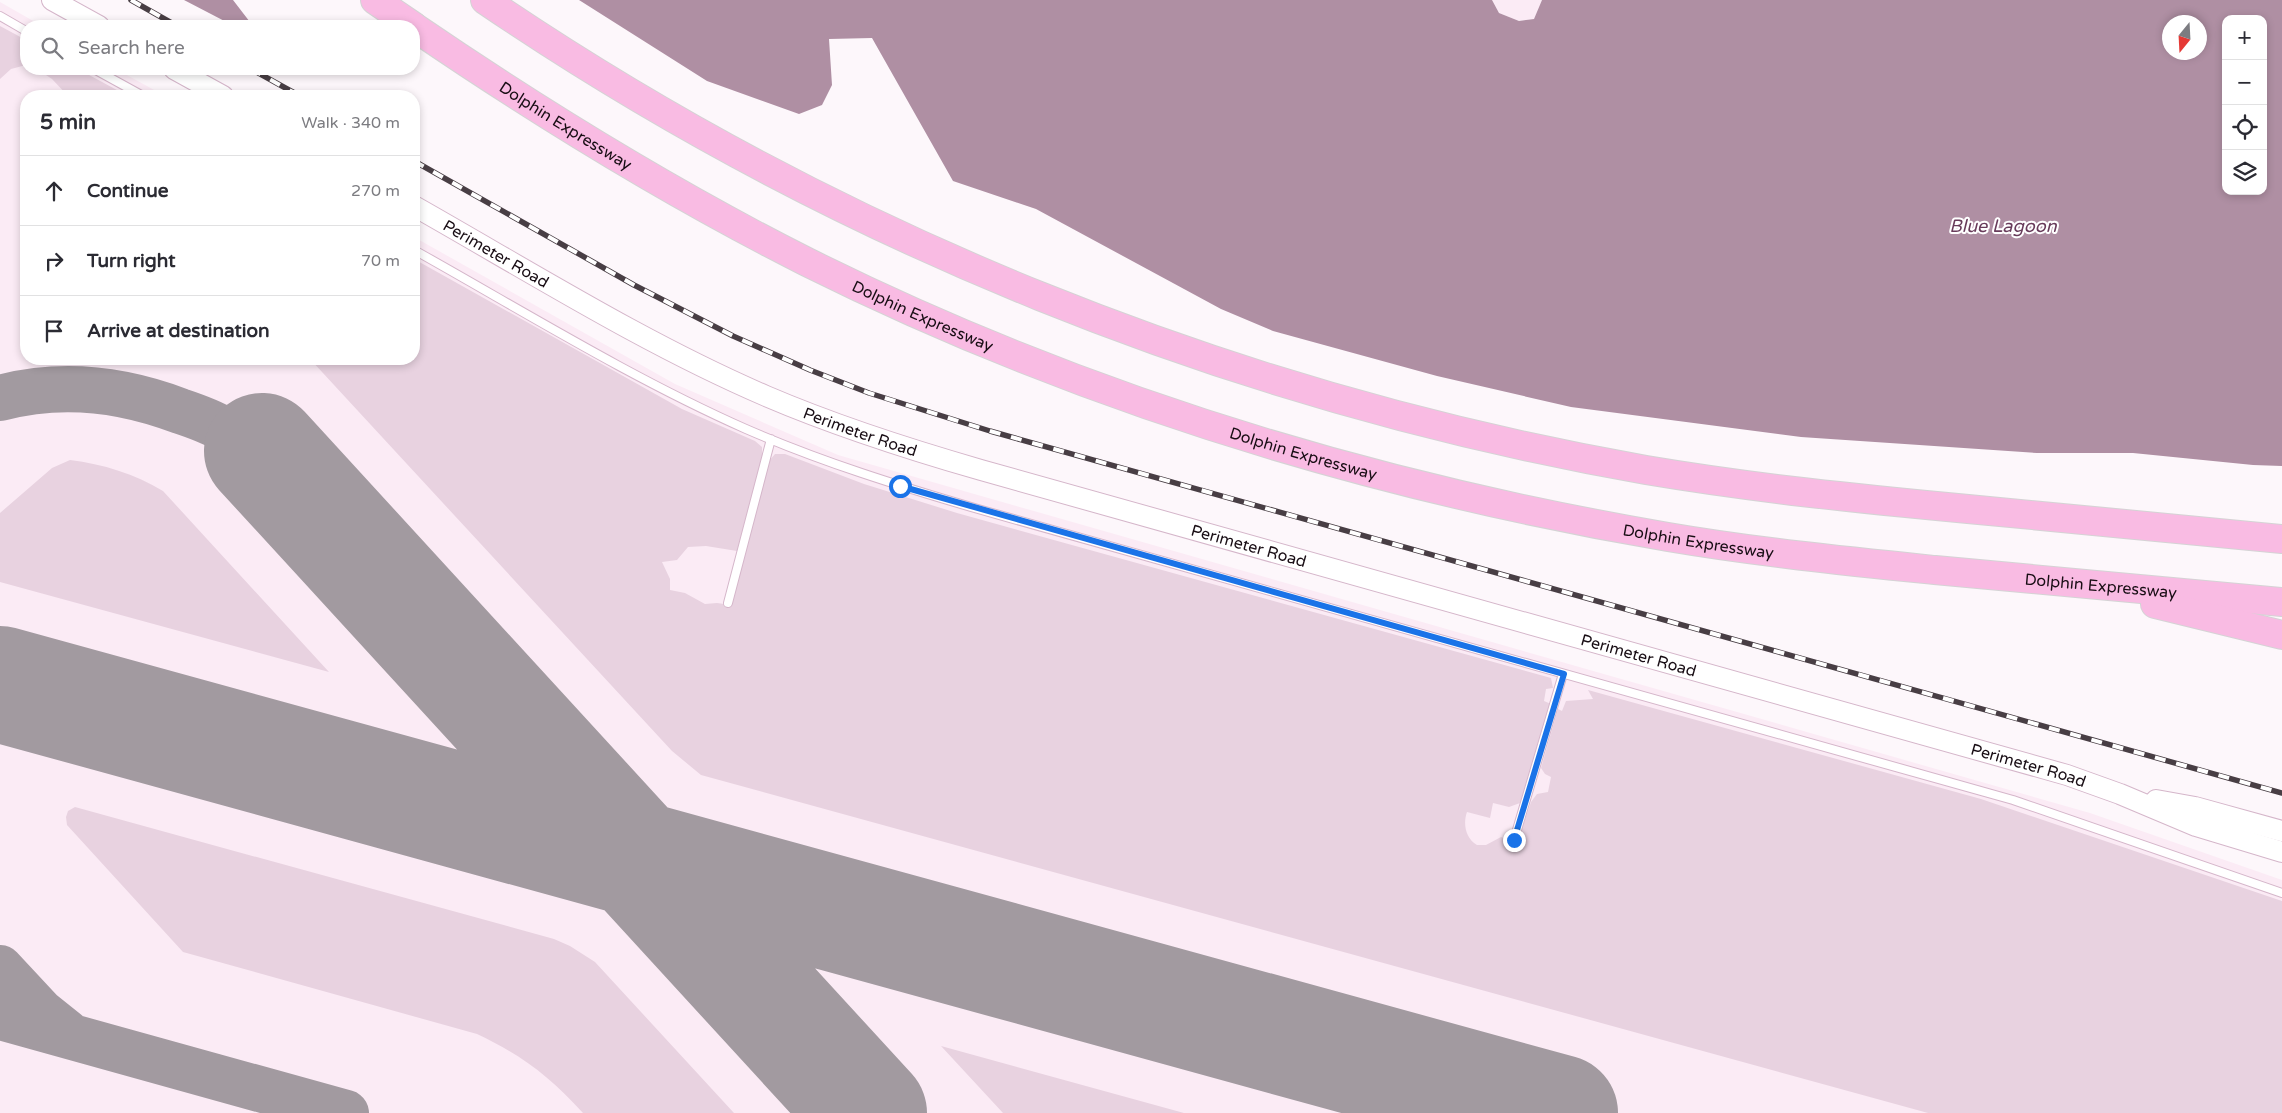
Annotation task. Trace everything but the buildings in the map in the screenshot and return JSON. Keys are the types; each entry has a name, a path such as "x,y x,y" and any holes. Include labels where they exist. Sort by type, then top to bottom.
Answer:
{"highway":[{"name":"Dolphin Expressway","path":"375,0 403,20"},
{"path":"485,0 594,71 682,123 783,178 904,237 1074,310 1160,342 1300,388 1450,429 1656,471 1834,496 2282,539"},
{"name":"Dolphin Expressway","path":"420,32 599,147 676,192 806,261 977,339 1174,414 1354,469 1462,496 1561,518 1674,538 1784,554 2282,602"},
{"path":"2143,526 2282,523"},
{"path":"2061,582 2282,635"}],"street":[{"path":"52,0 88,20"},
{"path":"185,75 212,90"},
{"name":"Perimeter Road","path":"420,209 655,342 706,368 767,396 891,442 981,470 2067,775 2120,794 2196,826 2282,852"},
{"name":"Perimeter Road","path":"2120,794 2195,807 2282,831"}],"lane":[{"path":"0,16 20,28"},
{"path":"105,75 132,90"},
{"path":"420,253 640,377 771,439 900,486 2013,800 2282,892"},
{"path":"728,603 771,439"},
{"path":"1514,840 1564,674"}],"shaded area":[{"path":"1492,0 1542,0 1534,19 1519,21 1499,13"},
{"path":"0,2 32,20 20,20 20,75 127,75 154,90 20,90 20,365 420,365 420,240 675,384 838,455 2090,813 2282,880 2282,1113 0,1113"},
{"path":"0,26 20,37 20,67 11,69 0,79"},
{"path":"46,75 89,75 117,90 62,90"},
{"path":"420,262 682,409 755,441 762,447 762,456 737,551 706,546 688,547 677,560 662,562 670,579 670,590 685,593 705,604 731,605 769,461 775,454 785,454 864,484 957,513 1551,678 1553,688 1546,689 1544,701 1551,704 1520,803 1509,807 1493,803 1490,818 1467,812 1466,830 1470,838 1477,845 1486,845 1501,837 1517,843 1531,802 1537,794 1548,792 1551,777 1545,774 1541,768 1558,709 1562,711 1566,701 1593,699 1588,690 1981,799 2282,901 2282,1113 1928,1113 701,775 672,751 316,365 420,365"},
{"path":"70,460 95,464 118,471 163,491 329,672 0,582 0,513 52,468"},
{"path":"75,807 554,939 570,946 595,962 734,1113 583,1113 559,1088 522,1059 477,1034 183,952 67,825 66,817 68,811"},
{"path":"941,1046 1184,1113 1003,1113"}],"water":[{"path":"184,0 233,0 248,20 222,20"},
{"name":"Blue Lagoon","path":"579,0 1492,0 1499,13 1519,21 1534,19 1542,0 2282,0 2282,466 2253,465 2133,453 2037,453 1801,437 1571,407 1437,376 1273,331 1221,309 1036,209 953,181 872,38 829,39 832,85 822,105 799,114 707,81"}],"taxiway":[{"path":"0,398 45,390 68,389 91,390 136,397 158,403 218,426 281,472"},
{"path":"0,711 24,704 37,703 99,711"},
{"path":"0,968 41,1012 66,1032"},
{"path":"0,1017 346,1113"}],"runway":[{"path":"262,451 869,1113"},
{"path":"0,684 1560,1113"}],"railway":[{"path":"131,0 166,20"},
{"path":"262,75 289,90"},
{"path":"420,164 634,285 733,336 810,370 869,393 990,431 2282,793"}],"route":[{"path":"900,486 1564,674 1514,840"}]}
